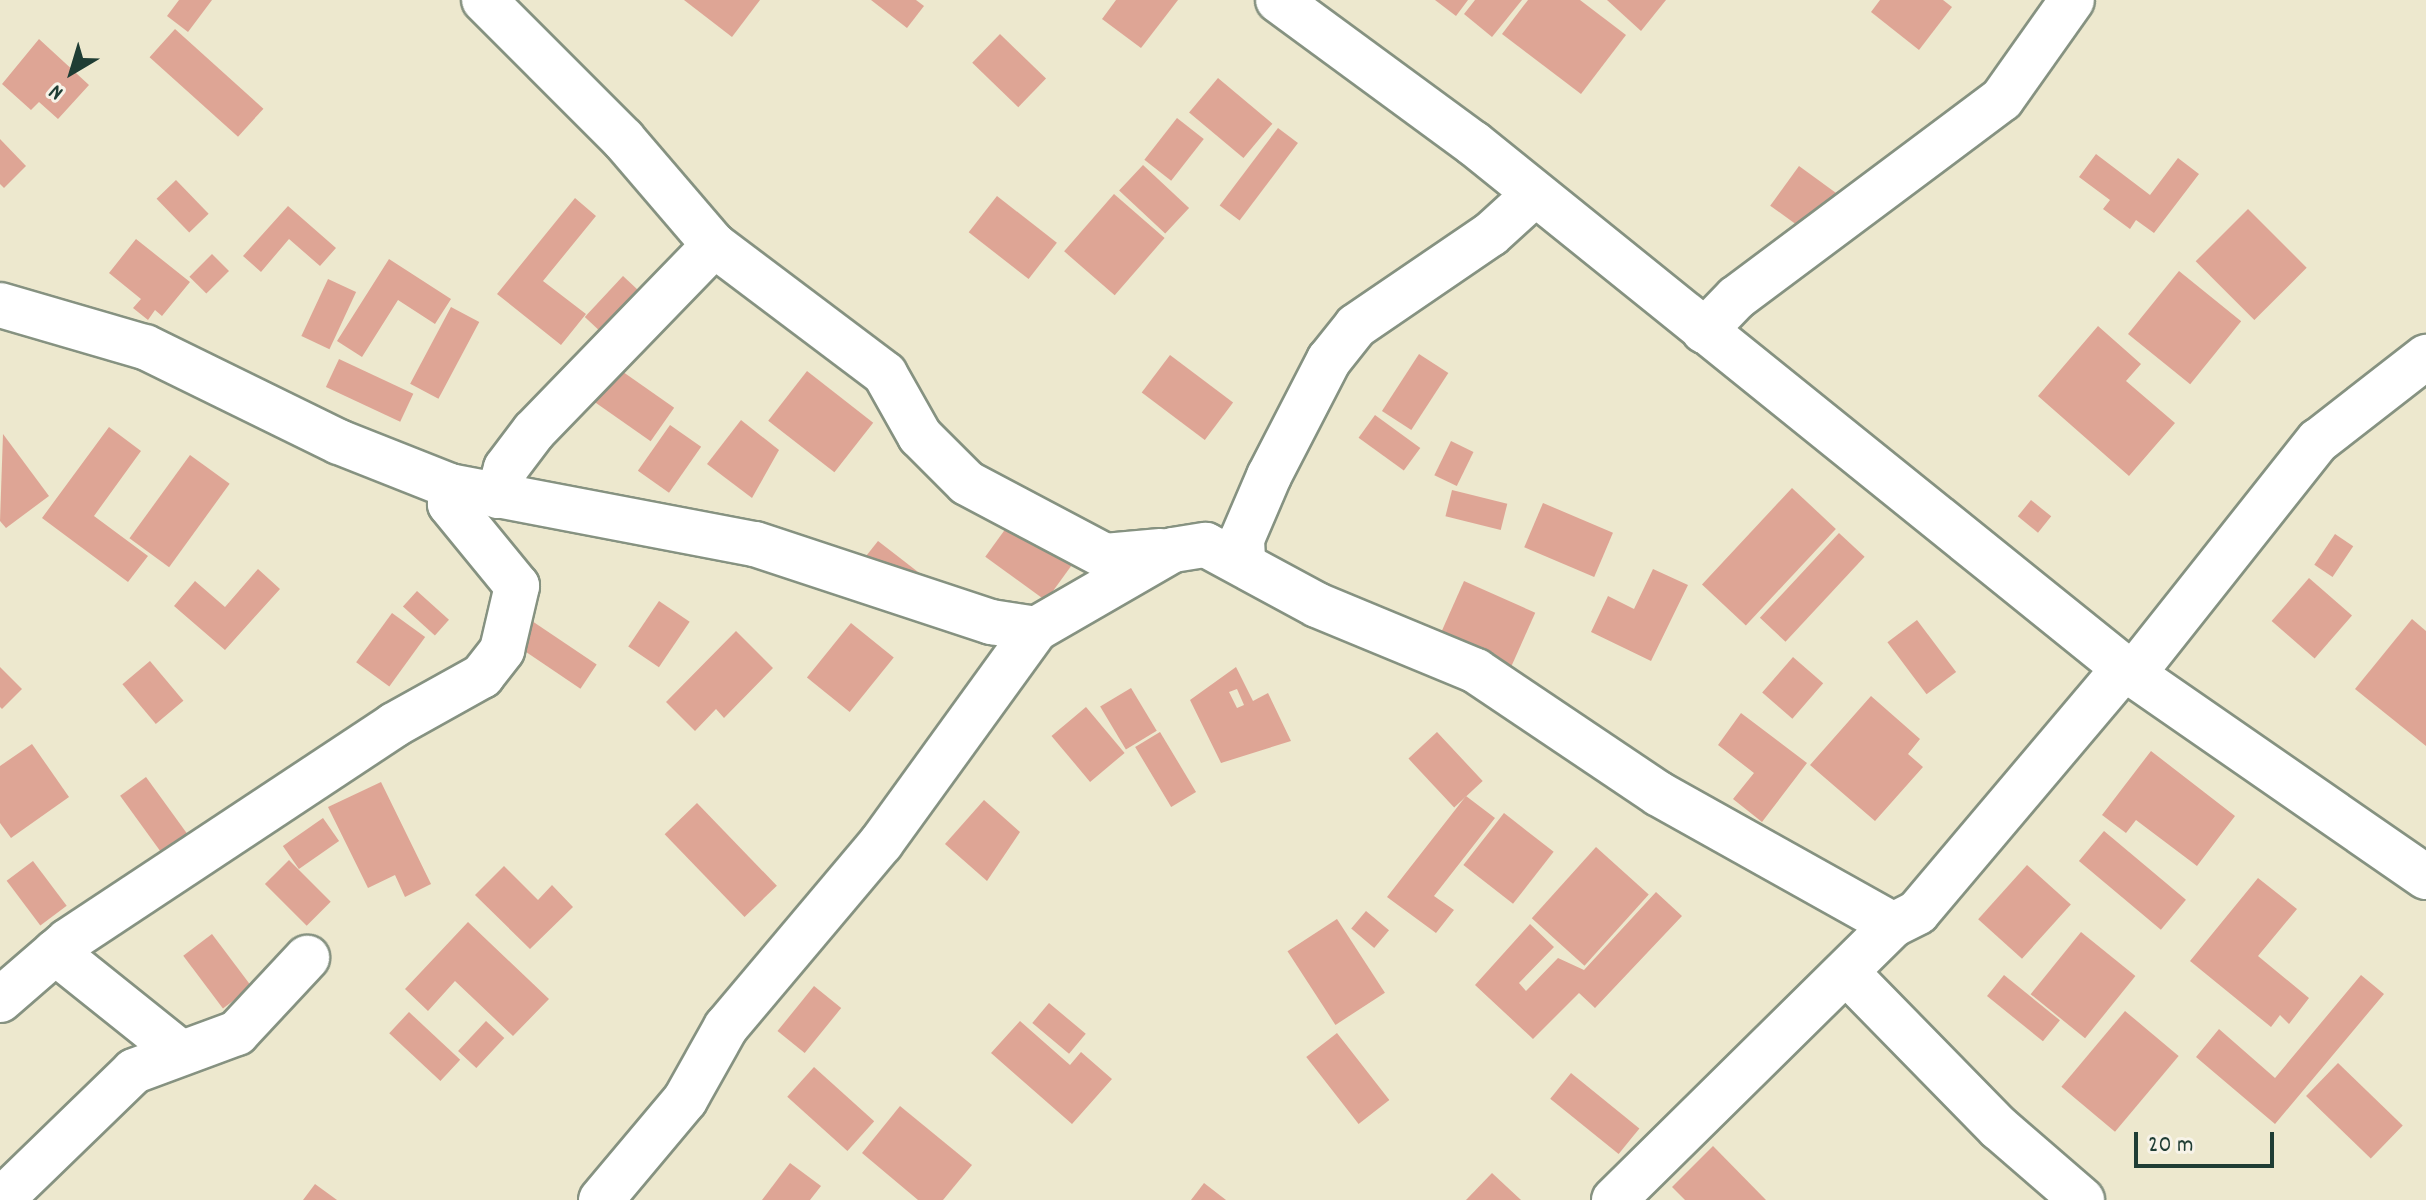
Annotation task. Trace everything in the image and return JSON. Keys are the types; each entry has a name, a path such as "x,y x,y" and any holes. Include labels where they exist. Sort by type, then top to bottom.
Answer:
{"street":[{"path":"484,0 623,139 714,245 885,374 920,436 967,483 1105,556 1206,545 1243,559 1317,605 1476,671 1659,794 1893,925"},
{"path":"1278,0 1535,194 2128,671 2426,877"},
{"path":"1704,331 1736,298 2002,99 2072,0"},
{"path":"1243,559 1242,539 1274,465 1329,360 1356,326 1491,234 1535,194"},
{"path":"498,496 506,468 534,431 714,245"},
{"path":"0,305 145,347 350,447 450,486 755,544 947,609 1036,629"},
{"path":"1614,1200 1848,974 1893,925 1918,912 1988,837 2318,441 2426,357"},
{"path":"0,1000 55,952 394,725 482,676 502,650 517,586 450,504 450,486"},
{"path":"601,1200 685,1100 726,1027 881,843 1036,629 1173,550"},
{"path":"55,952 181,1053"},
{"path":"1,1200 134,1071 237,1033 307,958"},
{"path":"1848,974 1999,1128 2082,1200"}],"building":[{"path":"179,0 212,0 188,32 167,16"},
{"path":"684,0 760,0 732,37"},
{"path":"871,0 916,0 924,6 907,28"},
{"path":"1116,0 1178,0 1141,48 1102,19"},
{"path":"1435,0 1468,0 1456,16"},
{"path":"1475,0 1522,0 1492,37 1464,14"},
{"path":"1528,0 1580,0 1626,35 1581,94 1502,34"},
{"path":"1607,0 1666,0 1641,31"},
{"path":"1880,0 1943,0 1952,7 1919,50 1871,12"},
{"path":"175,29 263,109 238,137 150,57"},
{"path":"1000,34 1046,78 1018,107 972,63"},
{"path":"39,39 89,85 58,119 39,102 31,110 2,84"},
{"path":"1218,78 1272,124 1243,158 1189,112"},
{"path":"1177,118 1204,139 1171,181 1144,160"},
{"path":"1278,128 1298,143 1240,221 1220,205"},
{"path":"0,139 26,166 4,188 0,184"},
{"path":"2096,154 2150,195 2178,158 2199,174 2154,233 2136,220 2130,229 2103,209 2110,200 2079,177"},
{"path":"1143,165 1189,208 1165,234 1119,191"},
{"path":"1799,166 1858,209 1829,249 1770,206"},
{"path":"176,180 209,214 189,233 157,199"},
{"path":"1114,194 1165,238 1115,295 1064,251"},
{"path":"997,196 1057,243 1029,279 969,232"},
{"path":"575,198 596,216 543,281 586,314 561,345 497,294"},
{"path":"288,206 336,248 320,266 289,239 261,272 243,256"},
{"path":"2248,209 2307,268 2254,320 2196,261"},
{"path":"136,239 190,282 162,316 155,310 148,320 133,308 141,299 109,273"},
{"path":"212,254 229,271 206,294 189,277"},
{"path":"389,259 451,299 435,324 398,300 362,357 337,341"},
{"path":"2179,271 2241,321 2190,384 2128,334"},
{"path":"623,276 648,299 610,340 585,317"},
{"path":"328,279 356,292 329,349 301,336"},
{"path":"451,307 479,322 438,399 410,384"},
{"path":"2098,326 2141,364 2126,381 2175,423 2129,476 2038,396"},
{"path":"1419,354 1448,373 1411,430 1382,411"},
{"path":"1170,355 1233,403 1205,440 1142,393"},
{"path":"339,359 413,394 400,422 326,387"},
{"path":"616,367 674,408 651,441 592,401"},
{"path":"807,371 873,423 834,472 768,421"},
{"path":"1375,415 1420,448 1404,471 1359,438"},
{"path":"741,420 779,450 752,498 707,464"},
{"path":"670,425 701,447 669,493 638,471"},
{"path":"109,427 141,451 94,516 148,556 128,582 42,518"},
{"path":"3,434 49,496 6,528 0,521"},
{"path":"1451,441 1473,452 1457,486 1434,475"},
{"path":"190,455 230,484 169,567 129,538"},
{"path":"1792,488 1836,529 1746,625 1702,585"},
{"path":"1452,490 1507,504 1501,530 1445,516"},
{"path":"2031,500 2051,516 2038,533 2018,516"},
{"path":"1543,503 1613,533 1594,577 1524,547"},
{"path":"1017,513 1078,557 1046,601 985,557"},
{"path":"1839,533 1865,557 1785,642 1760,618"},
{"path":"2335,534 2353,546 2333,577 2314,565"},
{"path":"878,541 931,582 859,565"},
{"path":"258,569 280,589 225,650 174,606 195,581 225,607"},
{"path":"1653,569 1688,585 1651,661 1591,632 1608,596 1634,609"},
{"path":"2309,578 2352,615 2315,658 2272,621"},
{"path":"1464,581 1535,613 1509,672 1438,640"},
{"path":"417,591 449,620 435,635 403,607"},
{"path":"659,601 690,622 659,667 628,647"},
{"path":"392,613 425,637 389,686 356,662"},
{"path":"2412,619 2426,631 2426,746 2355,689"},
{"path":"1917,620 1956,672 1927,694 1887,642"},
{"path":"532,621 597,665 580,689 516,645"},
{"path":"851,623 894,658 850,712 807,677"},
{"path":"736,631 773,668 724,718 716,709 695,731 666,702"},
{"path":"1793,657 1823,683 1792,719 1762,692"},
{"path":"150,661 183,701 156,724 122,684"},
{"path":"0,667 22,689 2,709 0,707"},
{"path":"1236,667 1253,701 1268,693 1291,741 1221,763 1190,700","holes":["1237,689 1244,705 1237,708 1229,692"]},
{"path":"1131,688 1157,731 1126,749 1100,707"},
{"path":"1871,696 1920,739 1908,754 1923,767 1875,821 1810,765"},
{"path":"1086,707 1125,753 1090,782 1052,736"},
{"path":"1741,713 1807,763 1762,822 1733,799 1754,773 1718,745"},
{"path":"1160,732 1196,792 1171,807 1135,747"},
{"path":"1437,732 1483,781 1454,808 1408,759"},
{"path":"32,744 69,797 11,838 0,823 0,766"},
{"path":"2151,751 2235,816 2197,866 2136,820 2126,833 2102,815"},
{"path":"146,777 192,841 167,860 120,796"},
{"path":"381,782 431,884 405,897 395,875 368,888 328,807"},
{"path":"1466,796 1495,818 1434,896 1454,910 1436,933 1387,897"},
{"path":"984,800 1020,832 987,881 945,844"},
{"path":"697,803 777,886 745,917 665,834"},
{"path":"1504,813 1554,852 1513,904 1463,865"},
{"path":"323,818 339,841 299,869 283,846"},
{"path":"2104,831 2186,900 2161,930 2079,861"},
{"path":"1596,847 1649,895 1585,966 1532,918"},
{"path":"289,860 331,902 307,926 265,884"},
{"path":"33,861 67,906 40,926 7,881"},
{"path":"2027,865 2071,904 2022,959 1978,919"},
{"path":"504,866 538,900 552,885 573,907 530,949 475,895"},
{"path":"2258,878 2297,909 2258,956 2309,998 2289,1024 2280,1015 2271,1027 2190,961"},
{"path":"1656,892 1682,916 1595,1008 1579,993 1533,1039 1475,985 1530,924 1554,947 1519,983 1526,991 1558,958 1584,970"},
{"path":"1366,911 1389,930 1374,948 1351,929"},
{"path":"1337,919 1385,993 1335,1025 1288,951"},
{"path":"468,922 549,999 513,1036 455,981 428,1011 405,989"},
{"path":"2081,932 2135,976 2085,1038 2031,994"},
{"path":"212,934 252,987 223,1008 183,956"},
{"path":"2004,975 2060,1020 2043,1041 1987,996"},
{"path":"2361,975 2384,994 2275,1124 2196,1057 2219,1029 2275,1078"},
{"path":"814,986 841,1008 805,1053 777,1031"},
{"path":"1049,1003 1086,1034 1069,1054 1032,1023"},
{"path":"2125,1011 2179,1056 2115,1132 2061,1087"},
{"path":"409,1012 460,1060 440,1081 389,1033"},
{"path":"486,1021 504,1038 476,1068 458,1051"},
{"path":"1020,1021 1070,1065 1081,1052 1112,1079 1072,1124 991,1053"},
{"path":"1337,1033 1389,1100 1359,1124 1306,1057"},
{"path":"2338,1063 2403,1126 2371,1159 2306,1096"},
{"path":"814,1067 874,1121 847,1151 787,1097"},
{"path":"1571,1073 1639,1128 1619,1154 1550,1099"},
{"path":"900,1106 972,1165 943,1200 918,1200 862,1153"},
{"path":"1713,1146 1766,1200 1685,1200 1672,1187"},
{"path":"790,1163 821,1186 810,1200 762,1200"},
{"path":"1492,1173 1521,1200 1466,1200"},
{"path":"1204,1183 1226,1200 1191,1200"},
{"path":"315,1184 337,1200 303,1200"}]}
